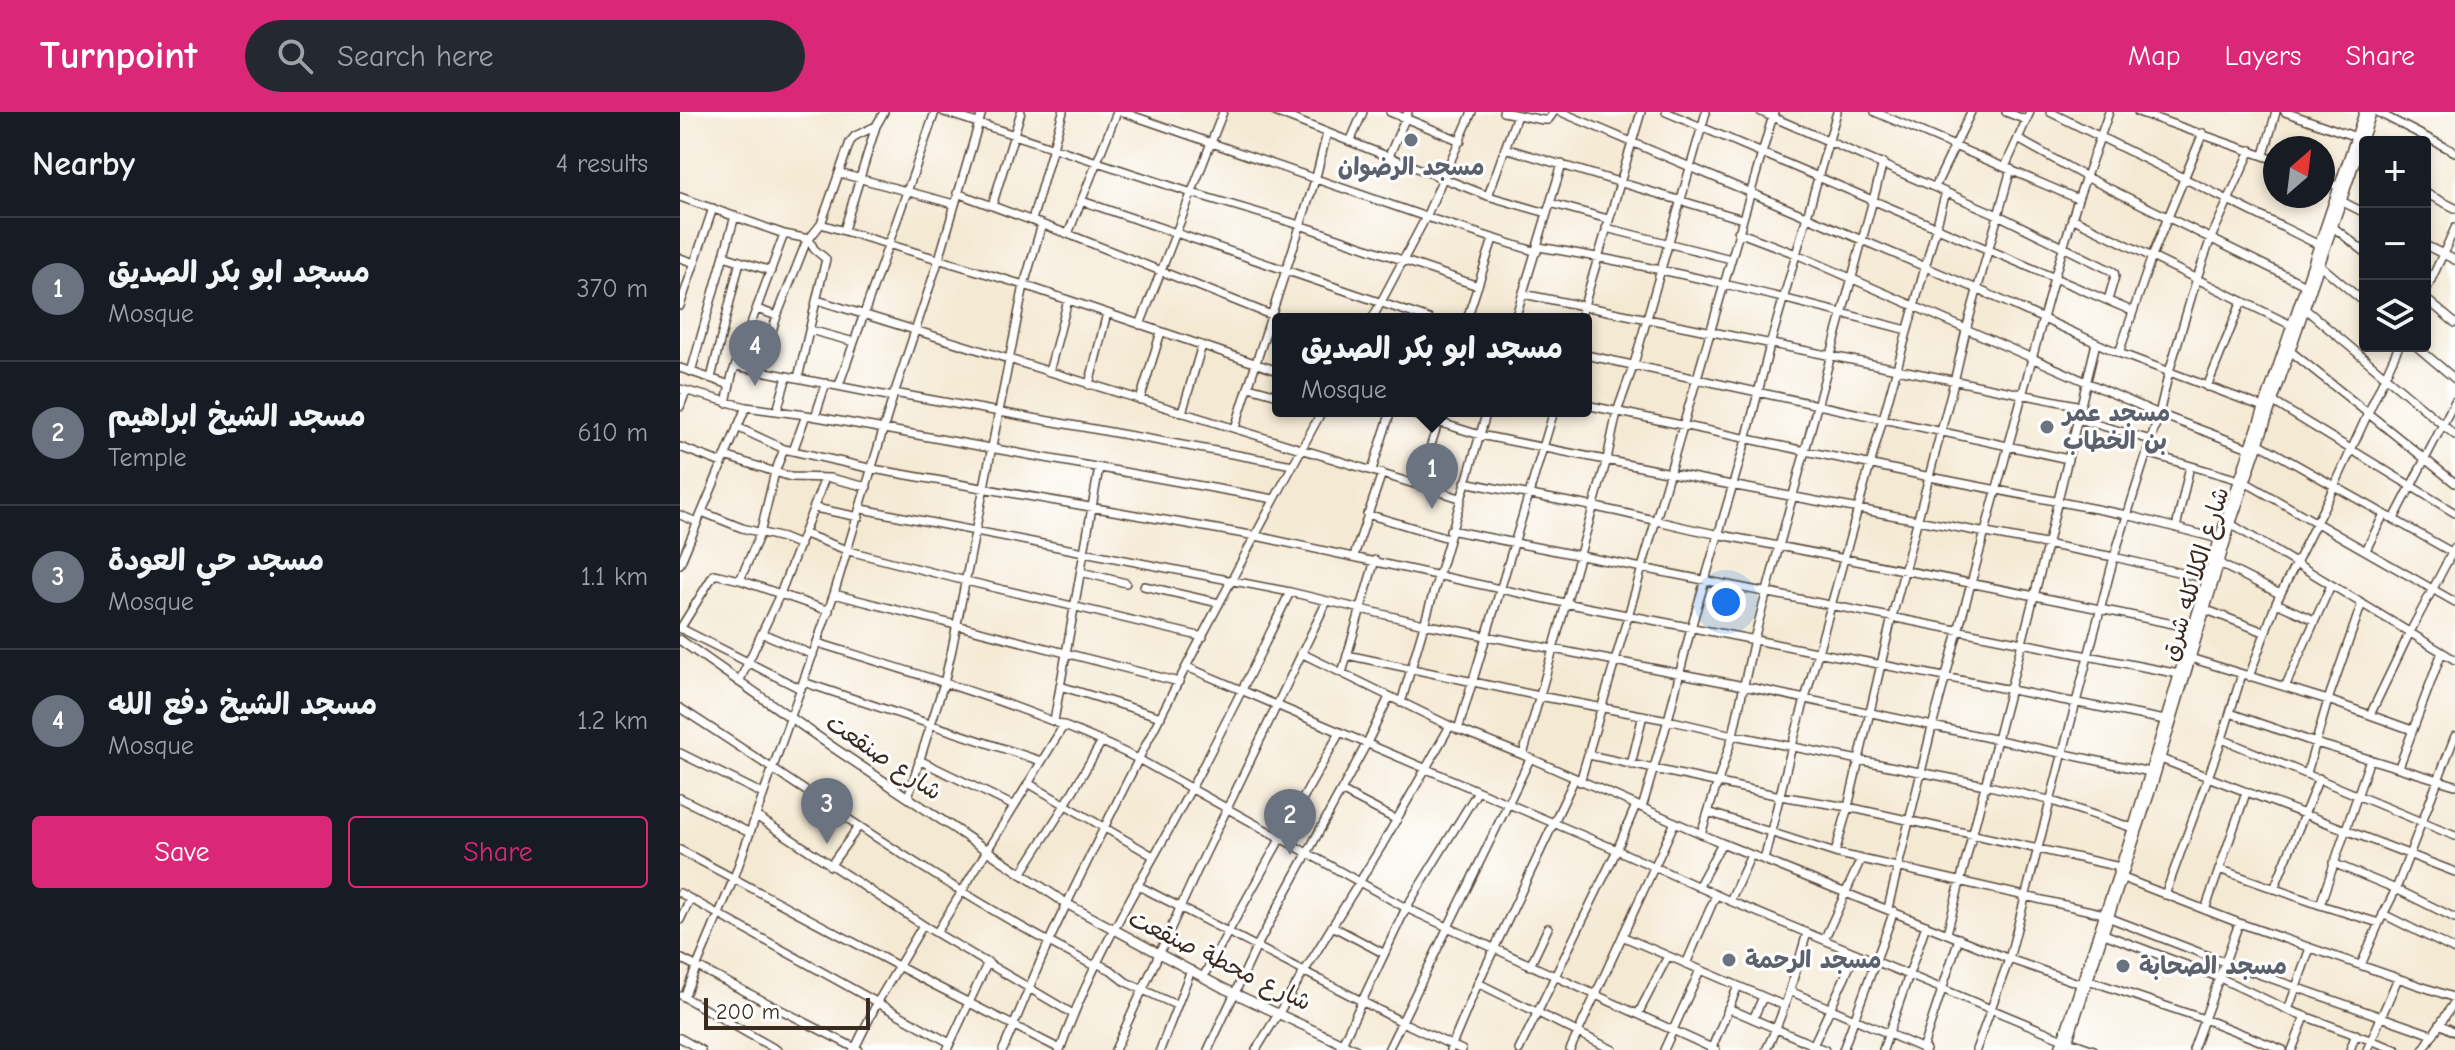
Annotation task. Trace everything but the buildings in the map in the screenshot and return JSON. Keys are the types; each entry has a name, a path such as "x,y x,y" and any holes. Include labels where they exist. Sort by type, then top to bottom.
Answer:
{"street":[{"path":"844,230 876,126 884,112"},
{"path":"839,385 935,112"},
{"path":"944,112 1300,225 1478,286"},
{"path":"777,1050 767,1048 682,996 697,968 734,878 829,611 982,112"},
{"path":"992,206 1021,112"},
{"path":"1032,220 1063,112"},
{"path":"1068,234 1120,112 1493,239 1538,250 1598,256 1724,283 1907,330"},
{"path":"1140,325 1223,112"},
{"path":"1275,112 1488,196 1547,213"},
{"path":"1350,142 1363,112"},
{"path":"1390,112 1407,115 1461,141"},
{"path":"1375,313 1426,217 1472,112"},
{"path":"1488,196 1505,148 1510,113 1548,120 1554,112"},
{"path":"1561,112 1977,289 2119,353 2263,407"},
{"path":"1582,313 1641,112"},
{"path":"1666,112 2132,311"},
{"path":"1388,1050 1509,804 1526,757 1539,696 1607,459 1617,412 1634,364 1706,112"},
{"path":"1761,112 1773,114 1998,215 2115,273 2108,300"},
{"path":"1519,1050 1639,806 1652,769 1837,112"},
{"path":"1875,112 2078,199"},
{"path":"1935,187 1971,112"},
{"path":"2006,112 2026,120"},
{"path":"1835,853 1892,617 2008,168 2030,112"},
{"path":"2050,112 2319,245"},
{"path":"1843,1050 1891,910 1932,727 2054,278 2109,112"},
{"path":"2138,112 2263,155"},
{"path":"2269,136 2276,112"},
{"path":"2285,112 2356,137"},
{"name":"شارع الكلاكله شرق","path":"2059,1050 2065,1043 2107,916 2219,539 2272,401 2333,227 2364,112"},
{"path":"2374,112 2455,152"},
{"name":"شارع الكلاكله شرق","path":"2254,445 2263,407 2339,187 2374,112"},
{"path":"1452,1048 1478,983 1589,755 1773,114"},
{"path":"1389,156 1407,115"},
{"path":"759,371 777,316 808,240 821,224 852,139 876,126"},
{"path":"1235,428 1316,177 1327,133"},
{"path":"2119,353 2152,256 2203,133"},
{"path":"2018,139 2086,177 2305,285"},
{"path":"1505,148 1742,219"},
{"path":"1976,1050 2009,959 2114,557 2197,278 2211,238 2251,150"},
{"path":"2353,155 2359,158"},
{"path":"1701,834 1733,735 1754,639 1883,163"},
{"path":"1517,313 1562,164"},
{"path":"839,173 954,204"},
{"path":"2335,185 2339,187"},
{"path":"1764,860 1792,746 1946,192"},
{"path":"957,193 1270,315"},
{"path":"2431,196 2455,208"},
{"path":"680,197 808,240 826,259 798,378"},
{"path":"1082,201 1411,313"},
{"path":"2341,201 2359,210"},
{"path":"1550,203 1608,219"},
{"path":"680,305 713,208"},
{"path":"691,372 735,216"},
{"path":"2072,218 2291,325"},
{"path":"821,224 1024,285 1272,369"},
{"path":"908,797 944,683 958,626 1024,285 1042,224"},
{"path":"2333,227 2359,247"},
{"path":"1606,228 1731,259"},
{"path":"2431,282 2455,228"},
{"path":"1738,232 1796,254 2159,414 2254,445 2335,485 2454,551 2370,715"},
{"path":"726,403 736,366 784,234"},
{"path":"1469,313 1493,239"},
{"path":"2431,248 2455,260"},
{"path":"724,256 771,271"},
{"path":"680,258 695,263"},
{"path":"711,378 740,261"},
{"path":"2320,265 2359,298"},
{"path":"1523,294 2081,406"},
{"path":"817,300 1460,498"},
{"path":"1049,372 1068,300"},
{"path":"2207,387 2242,301"},
{"path":"2431,301 2455,323"},
{"path":"2304,308 2455,435"},
{"path":"757,309 777,316"},
{"path":"1089,385 1107,313"},
{"path":"810,330 854,342"},
{"path":"1140,400 1161,332"},
{"path":"1947,933 2096,343"},
{"path":"1182,413 1202,345"},
{"path":"2289,350 2455,483"},
{"path":"2165,895 2230,713 2276,603 2396,352"},
{"path":"2423,352 2455,379"},
{"path":"1592,356 2068,459"},
{"path":"736,366 1293,465"},
{"path":"680,368 730,385"},
{"path":"777,411 787,376"},
{"path":"815,417 826,383"},
{"path":"1249,387 1272,393"},
{"path":"680,407 683,390 746,407 806,415 1274,499"},
{"path":"2272,401 2455,513"},
{"path":"2394,519 2455,401"},
{"path":"1592,406 2127,515 2219,539"},
{"path":"680,564 746,407"},
{"path":"740,580 760,534 775,472 806,415"},
{"path":"1003,1050 1067,904 1230,580 1319,417"},
{"path":"1372,470 1389,417"},
{"path":"1420,417 1480,435 2114,557 2207,579"},
{"path":"1401,703 1485,417"},
{"path":"1256,1050 1454,728 1502,589 1552,417"},
{"path":"2078,419 2151,440"},
{"path":"1418,485 1438,423"},
{"path":"737,427 788,450 873,469 1256,536 1565,603 2165,720"},
{"path":"680,447 800,478 825,478 867,487"},
{"path":"2147,453 2242,481 2455,602"},
{"path":"2176,528 2190,466"},
{"path":"1054,721 1099,468"},
{"path":"1354,556 1382,473"},
{"path":"739,682 780,594 825,478"},
{"name":"شارع الكلاكله شرق","path":"2085,982 2104,934 2107,916 2123,878 2161,759 2242,481"},
{"path":"1465,482 2192,628"},
{"path":"815,508 976,530 1085,551 1290,592 1424,624 1744,686 2150,772"},
{"path":"702,512 800,545"},
{"path":"1367,514 1449,534 1514,542 2179,674"},
{"path":"2366,550 2384,514"},
{"path":"680,515 697,522"},
{"path":"2231,524 2455,660"},
{"path":"805,534 849,551 1203,637"},
{"path":"1342,673 1375,560"},
{"path":"2218,563 2280,594"},
{"path":"1081,572 1126,583"},
{"path":"829,611 717,574 711,575 680,629 802,686 1041,761"},
{"path":"2285,687 2331,585"},
{"path":"1144,586 1219,603"},
{"path":"680,850 1060,1050 1112,929 1242,692 1290,592"},
{"path":"834,594 1179,682"},
{"path":"1115,1050 1327,601"},
{"path":"2276,603 2314,620"},
{"path":"2307,773 2328,700 2362,603"},
{"path":"2204,609 2264,632"},
{"path":"762,633 813,655"},
{"name":"شارع صنقعت","path":"680,640 1067,904"},
{"path":"818,643 944,683 1102,741 1406,908 1713,1049 1738,986"},
{"path":"2399,767 2442,652"},
{"path":"1301,653 1454,728 1751,855 2009,959 2204,1019 2266,1047 2283,1050"},
{"path":"1347,655 1985,785 2049,800 2133,828"},
{"path":"2190,658 2328,700 2412,730"},
{"path":"1187,667 2065,1043 2094,1050"},
{"path":"1060,686 1161,717"},
{"path":"1208,1050 1257,946 1389,697"},
{"path":"680,708 961,892 1049,943 1176,1005"},
{"path":"2230,713 2455,785"},
{"path":"1631,765 1643,715"},
{"path":"937,932 1064,725"},
{"path":"1203,977 1340,732"},
{"path":"2361,965 2396,889 2455,736"},
{"path":"2222,739 2455,836"},
{"path":"1021,874 1102,741"},
{"path":"680,753 763,794"},
{"path":"1589,755 1780,796 1848,807 2120,867"},
{"path":"2161,759 2455,872"},
{"path":"2320,905 2370,759"},
{"path":"919,760 1014,806"},
{"path":"2274,889 2319,778"},
{"path":"1028,783 1153,856"},
{"path":"1341,791 1397,820"},
{"path":"1340,1046 1406,908 1478,791"},
{"path":"2205,910 2246,793"},
{"path":"680,798 750,833"},
{"path":"1708,812 1835,853 2107,916 2295,988 2433,1035"},
{"path":"756,816 923,925 1073,1014"},
{"path":"1570,1050 1675,822"},
{"path":"830,866 859,826"},
{"path":"1698,887 1722,843"},
{"path":"1730,901 1751,855"},
{"path":"1824,940 1861,859"},
{"path":"2333,863 2455,918"},
{"path":"2219,869 2320,905 2381,918 2454,946"},
{"path":"2123,878 2455,1000 2423,1050"},
{"path":"1137,885 1452,1048 1462,1050"},
{"path":"680,893 720,913 948,1046 988,962"},
{"path":"1686,964 1716,895"},
{"path":"680,920 690,899"},
{"name":"شارع محطة صنقعت","path":"1067,904 1235,994 1340,1046 1356,1050"},
{"path":"2193,1050 2239,923"},
{"path":"680,958 856,1049 877,1003 923,925"},
{"path":"1883,1050 1926,925"},
{"path":"1332,926 1383,953"},
{"path":"1530,966 1548,928"},
{"path":"1766,1050 1785,1006 1807,933"},
{"path":"2104,934 2218,977 2305,1017 2397,1050"},
{"path":"2148,951 2154,934"},
{"path":"1624,937 1785,1006"},
{"path":"1790,991 1924,1049 1959,938"},
{"path":"2288,1010 2310,948"},
{"path":"1812,1048 1856,953"},
{"path":"1638,1014 1668,956"},
{"path":"1160,1050 1191,970"},
{"path":"1664,1050 1700,970"},
{"path":"2367,1050 2398,978"},
{"path":"1478,983 1613,1050"},
{"path":"1753,1019 1763,997"},
{"path":"1728,1008 1777,1028 1812,1048 1825,1050"},
{"path":"2292,1050 2305,1017"},
{"path":"2440,1024 2455,1032"},
{"path":"2350,1050 2356,1034"},
{"path":"680,1038 688,1047 701,1050"}],"place":[{"name":"مسجد الرضوان","path":"1411,140"},
{"name":"مسجد الشيخ دفع الله","path":"755,386"},
{"name":"مسجد عمر بن الخطاب","path":"2047,427"},
{"name":"مسجد ابو بكر الصديق","path":"1432,509"},
{"name":"مسجد حي العودة","path":"827,844"},
{"name":"مسجد الشيخ ابراهيم","path":"1290,855"},
{"name":"مسجد الرحمة","path":"1729,960"},
{"name":"مسجد الصحابة","path":"2123,966"}]}
